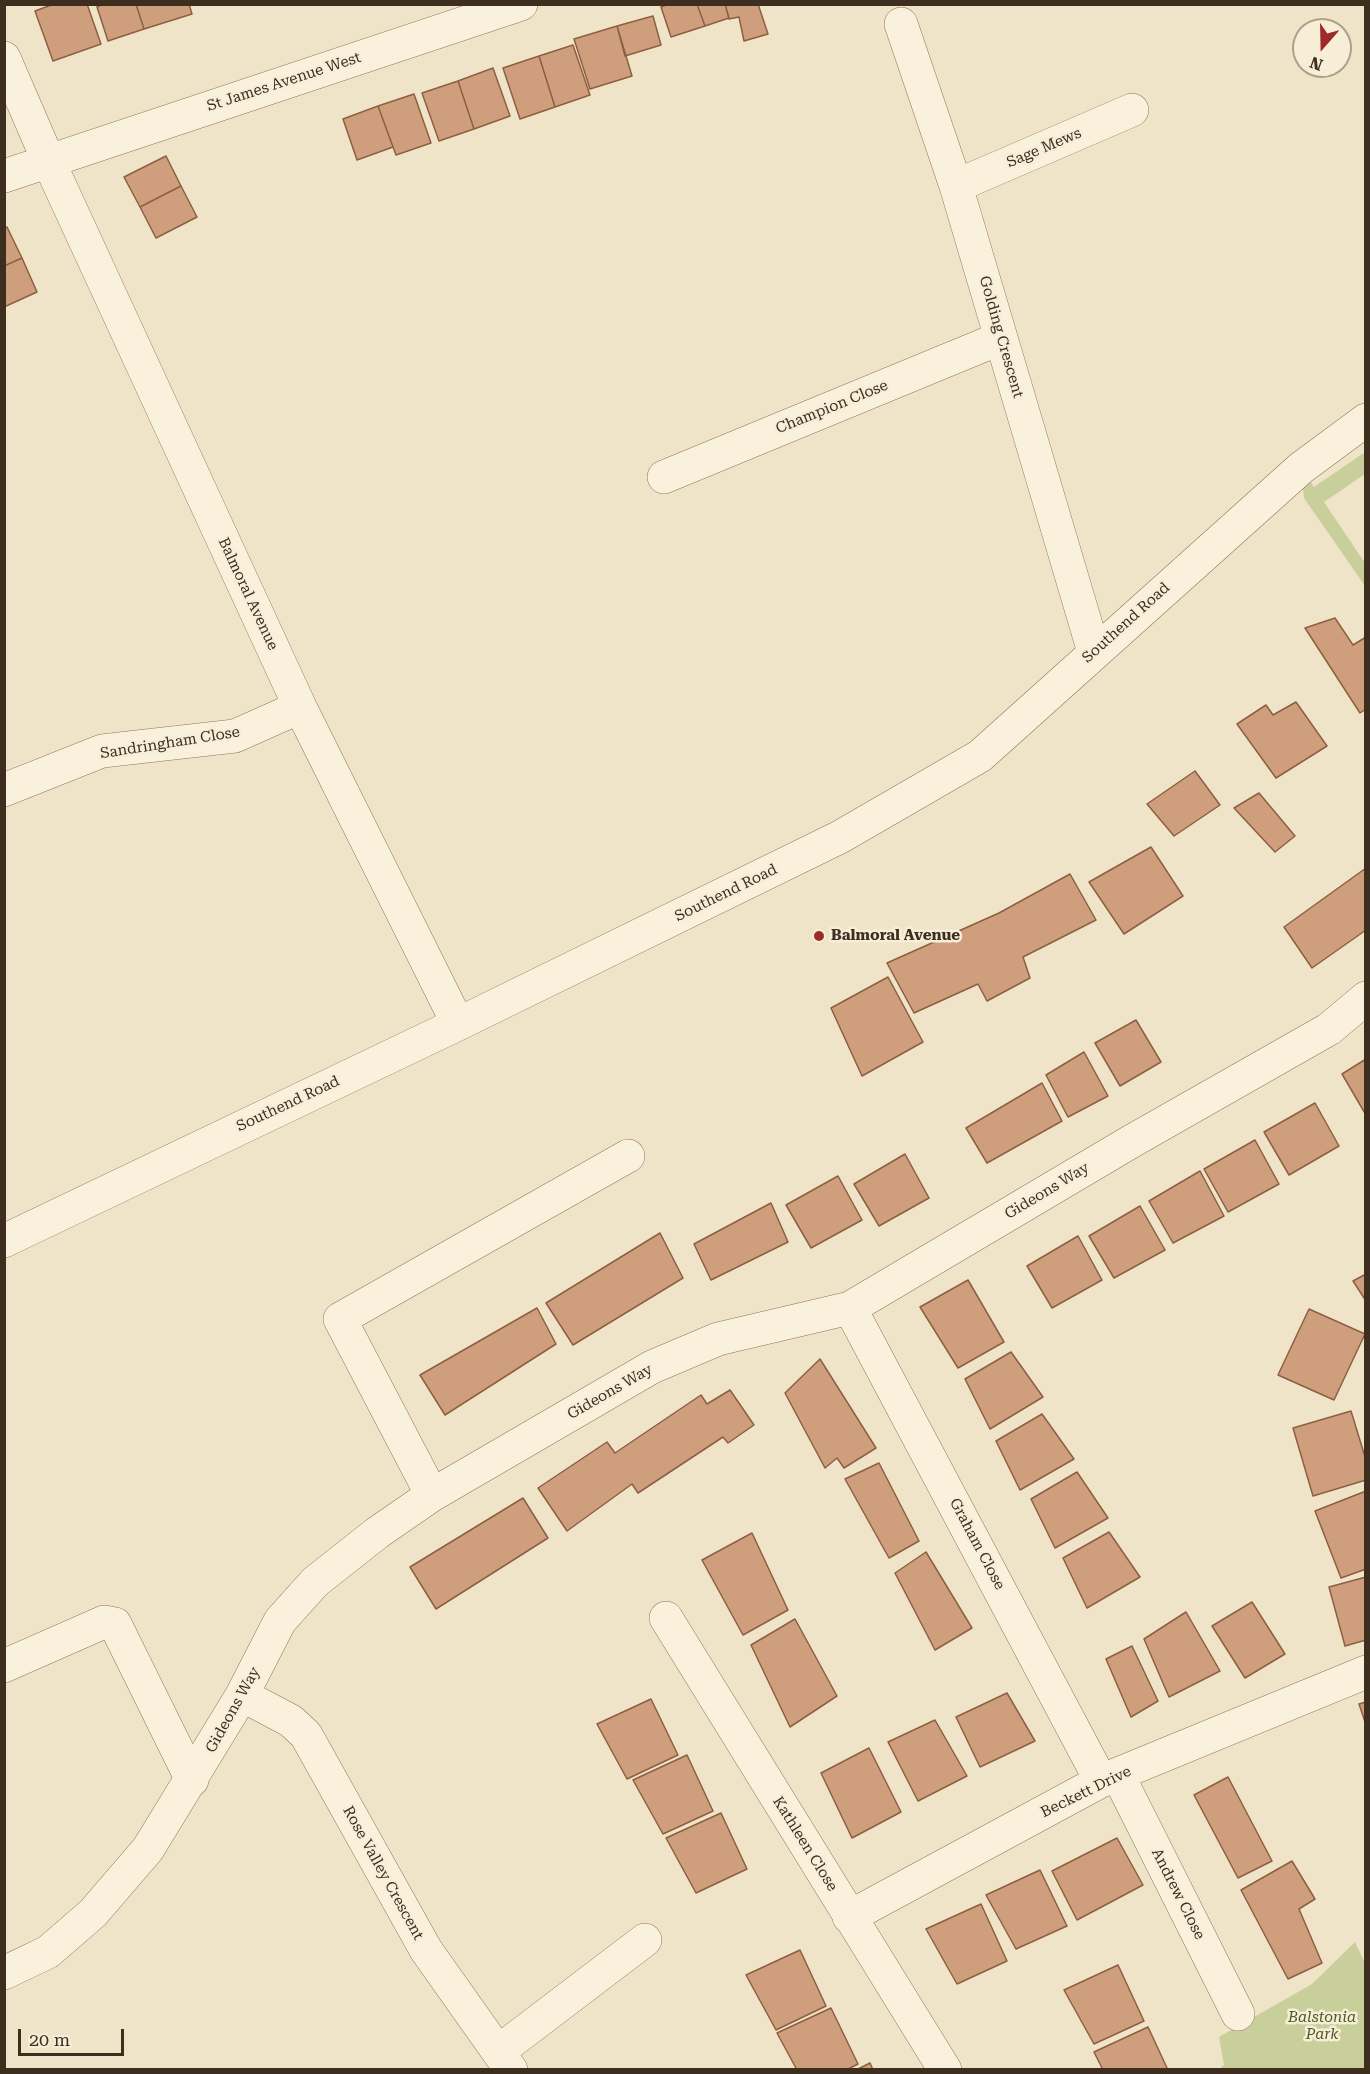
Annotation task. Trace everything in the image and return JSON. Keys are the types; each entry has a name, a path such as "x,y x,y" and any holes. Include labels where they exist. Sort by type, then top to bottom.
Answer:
{"street":[{"name":"St James Avenue West","path":"4,176 520,4"},
{"name":"Golding Crescent","path":"901,24 956,186 1094,652"},
{"name":"Balmoral Avenue","path":"4,58 48,160 300,707 459,1024"},
{"name":"Sage Mews","path":"956,186 1132,110"},
{"name":"Champion Close","path":"664,477 1001,338"},
{"name":"Southend Road","path":"4,1240 459,1024 840,837 980,756 1300,468 1365,420"},
{"name":"Sandringham Close","path":"4,790 102,751 236,736 300,707"},
{"name":"Gideons Way","path":"4,1973 48,1952 93,1913 148,1849 242,1695 280,1621 297,1600 377,1533 432,1495 652,1367 718,1339 850,1308 1132,1141 1329,1029 1365,998"},
{"path":"432,1495 340,1319 628,1156"},
{"name":"Graham Close","path":"850,1308 1109,1778"},
{"name":"Kathleen Close","path":"666,1618 945,2070"},
{"path":"4,1666 104,1622 115,1624 192,1780"},
{"name":"Beckett Drive","path":"849,1917 1109,1778 1365,1672"},
{"name":"Rose Valley Crescent","path":"242,1695 291,1721 306,1735 426,1950 505,2060"},
{"name":"Andrew Close","path":"1109,1778 1238,2014"},
{"path":"505,2060 645,1940"}],"green space":[{"path":"1365,452 1365,474 1324,502 1365,563 1365,586 1304,498 1301,468 1314,487"},
{"name":"Balstonia Park","path":"1355,1942 1365,1963 1365,2069 1218,2070 1224,2065 1219,2037 1312,1984"}],"building":[{"path":"54,4 87,4 101,44 53,61 35,11"},
{"path":"103,4 136,4 144,29 108,41 97,7"},
{"path":"136,4 189,4 192,14 144,29"},
{"path":"669,4 697,4 705,26 671,37 661,7"},
{"path":"697,4 725,4 729,18 705,26"},
{"path":"725,4 758,4 768,34 744,41 739,17 729,19"},
{"path":"653,16 661,45 625,56 617,26"},
{"path":"617,26 632,76 590,89 574,39"},
{"path":"573,45 590,95 555,107 539,56"},
{"path":"539,56 555,107 520,119 503,68"},
{"path":"493,68 510,116 474,129 458,81"},
{"path":"458,81 474,129 439,141 422,93"},
{"path":"414,94 431,143 396,155 378,106"},
{"path":"378,106 393,147 357,160 343,119"},
{"path":"166,156 181,186 140,207 124,177"},
{"path":"181,186 197,217 156,238 140,207"},
{"path":"7,227 22,258 4,266 4,228"},
{"path":"22,258 37,292 4,307 4,266"},
{"path":"1335,618 1353,645 1366,637 1366,709 1360,713 1305,628"},
{"path":"1296,702 1327,746 1276,778 1237,724 1266,705 1273,715"},
{"path":"1195,771 1220,805 1174,836 1147,804"},
{"path":"1259,793 1295,836 1275,852 1234,808"},
{"path":"1151,847 1183,896 1124,934 1089,882"},
{"path":"1366,868 1366,930 1312,968 1284,927"},
{"path":"1070,874 1096,920 1023,957 1030,978 987,1001 978,984 914,1013 887,963 999,913"},
{"path":"888,977 923,1042 862,1076 831,1008"},
{"path":"1136,1020 1161,1062 1120,1086 1095,1043"},
{"path":"1084,1052 1108,1096 1068,1117 1046,1075"},
{"path":"1366,1059 1366,1115 1342,1074"},
{"path":"1042,1083 1062,1121 987,1163 966,1128"},
{"path":"1315,1103 1339,1146 1289,1175 1264,1132"},
{"path":"1255,1140 1279,1184 1228,1212 1204,1169"},
{"path":"905,1154 929,1198 879,1226 854,1184"},
{"path":"1200,1171 1224,1216 1173,1243 1149,1201"},
{"path":"838,1176 862,1220 811,1248 786,1205"},
{"path":"771,1203 788,1242 711,1280 694,1244"},
{"path":"1140,1206 1165,1250 1114,1278 1089,1236"},
{"path":"660,1233 683,1278 573,1345 546,1303"},
{"path":"1078,1236 1102,1280 1052,1308 1027,1266"},
{"path":"1366,1274 1366,1301 1353,1281"},
{"path":"968,1280 1004,1342 958,1368 920,1307"},
{"path":"537,1308 556,1344 445,1415 420,1375"},
{"path":"1309,1309 1365,1334 1334,1400 1278,1375"},
{"path":"1011,1352 1043,1397 990,1429 965,1379"},
{"path":"820,1359 876,1448 844,1468 837,1458 825,1468 785,1393"},
{"path":"730,1390 754,1425 728,1443 723,1437 638,1493 632,1484 567,1531 538,1488 607,1442 615,1453 701,1395 707,1404"},
{"path":"1351,1411 1366,1460 1366,1480 1313,1496 1293,1428"},
{"path":"1042,1414 1074,1459 1020,1490 996,1441"},
{"path":"879,1463 919,1541 889,1558 845,1479"},
{"path":"1077,1472 1108,1518 1055,1548 1031,1499"},
{"path":"1366,1491 1366,1569 1341,1578 1315,1511"},
{"path":"523,1498 548,1538 436,1609 410,1567"},
{"path":"1109,1532 1140,1577 1087,1608 1063,1558"},
{"path":"752,1533 788,1610 743,1635 702,1560"},
{"path":"926,1552 972,1628 935,1650 895,1573"},
{"path":"1366,1577 1366,1640 1345,1646 1329,1587"},
{"path":"1252,1602 1285,1654 1245,1678 1212,1626"},
{"path":"1186,1612 1220,1671 1169,1697 1144,1639"},
{"path":"795,1619 837,1696 790,1727 751,1645"},
{"path":"1132,1646 1158,1701 1131,1717 1106,1659"},
{"path":"1007,1693 1035,1741 980,1767 956,1717"},
{"path":"651,1699 678,1755 627,1779 597,1724"},
{"path":"1366,1702 1366,1725 1359,1704"},
{"path":"935,1720 967,1776 918,1801 888,1742"},
{"path":"869,1748 901,1812 852,1838 821,1773"},
{"path":"687,1755 713,1811 663,1834 633,1780"},
{"path":"1228,1777 1272,1861 1238,1878 1194,1795"},
{"path":"721,1813 747,1869 696,1893 666,1838"},
{"path":"1117,1838 1143,1885 1077,1920 1052,1871"},
{"path":"1292,1861 1315,1899 1299,1909 1322,1963 1288,1979 1241,1890"},
{"path":"1040,1870 1067,1926 1016,1949 986,1895"},
{"path":"981,1904 1007,1961 957,1984 926,1929"},
{"path":"800,1950 826,2006 776,2030 746,1975"},
{"path":"1118,1965 1144,2021 1094,2044 1064,1990"},
{"path":"831,2008 858,2064 846,2070 797,2070 777,2033"},
{"path":"1148,2027 1168,2070 1103,2070 1094,2052"},
{"path":"870,2063 873,2070 856,2070"}],"place":[{"name":"Balmoral Avenue","path":"819,936"}]}
